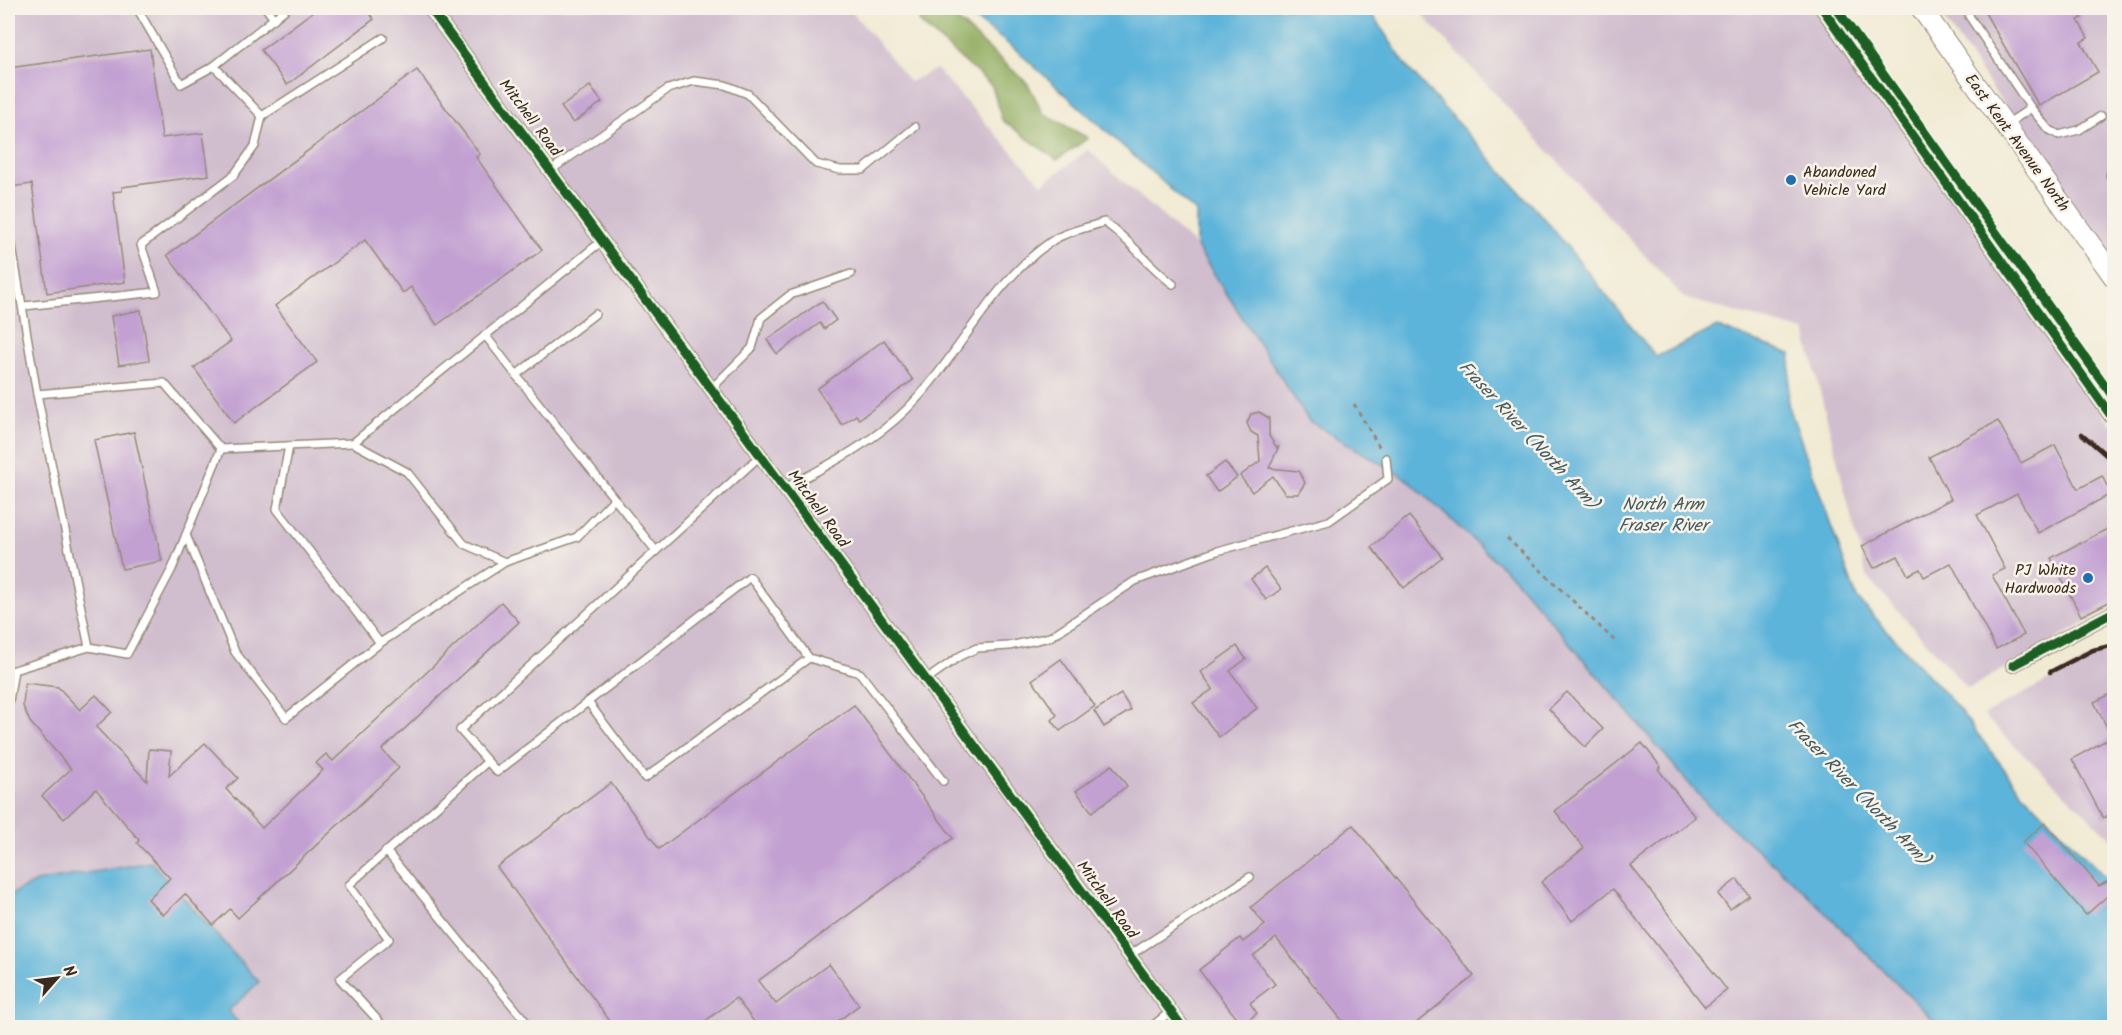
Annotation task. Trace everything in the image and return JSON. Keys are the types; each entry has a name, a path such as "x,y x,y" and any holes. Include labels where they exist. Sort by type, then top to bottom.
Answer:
{"street":[{"name":"Mitchell Road","path":"430,8 1183,1028"},
{"path":"1822,8 2115,420"},
{"name":"East Kent Avenue North","path":"1921,8 2115,277"},
{"path":"2013,665 2115,612"}],"lane":[{"path":"137,8 181,84 214,66 287,8"},
{"path":"266,8 274,19"},
{"path":"1969,8 1969,16 2031,108 2048,129 2059,135 2079,130 2100,116"},
{"path":"24,306 157,292 141,245 234,175 255,146 262,116 383,38"},
{"path":"214,66 262,116"},
{"path":"551,170 668,89 694,81 724,85 748,94 816,164 840,170 863,170 915,127"},
{"path":"2005,125 2031,108"},
{"path":"785,488 857,446 906,410 943,370 1000,286 1054,240 1104,222 1119,232 1153,269 1173,284"},
{"path":"8,223 24,306 37,394 89,647"},
{"path":"353,443 603,240"},
{"path":"711,388 752,348 761,318 790,295 852,274"},
{"path":"516,375 595,314"},
{"path":"486,335 656,551"},
{"path":"37,394 164,382 221,449"},
{"path":"221,449 353,443 407,472 464,544 505,562"},
{"path":"289,446 277,509 380,643"},
{"path":"8,707 14,670 89,647 127,654 172,569 221,449"},
{"path":"761,455 460,730 497,772 750,577 809,658 860,673 943,781"},
{"path":"927,679 960,656 977,648 1009,646 1050,637 1135,581 1217,551 1329,521 1388,479 1386,458"},
{"path":"186,535 235,652 286,718 380,643 505,562 577,537 614,499"},
{"path":"588,702 645,778 809,658"},
{"path":"385,1028 340,978 389,939 349,885 487,762"},
{"path":"386,851 531,1028"},
{"path":"1130,955 1250,877"},
{"path":"1150,1028 1171,1011"}],"path":[{"path":"1354,404 1386,458"},
{"path":"1507,538 1617,643"}],"shaded area":[{"path":"8,8 849,8 910,82 936,69 1042,184 1088,150 1196,246 1309,421 1407,479 1514,578 1710,808 1806,893 1940,1027 242,1027 228,1011 259,983 36,882 8,896"},
{"path":"1416,8 1824,8 2114,429 2114,607 1968,689 1866,575 1805,331 1684,298"},
{"path":"1936,8 2114,8 2114,262 2036,151"},
{"path":"2114,646 2114,841 1983,715"}],"green space":[{"path":"913,8 944,8 1028,84 1043,113 1088,138 1057,160 1002,120 992,86 921,24"}],"water":[{"name":"North Arm Fraser River","path":"961,8 1368,8 1407,67 1549,224 1656,357 1717,327 1791,354 1788,404 1857,598 1958,708 2021,791 2114,886 2114,1027 1940,1027 1806,893 1710,808 1514,578 1407,479 1309,421 1196,246 1196,212 1016,50"},
{"path":"151,862 259,982 228,1011 242,1027 8,1028 8,896 36,882"}],"building":[{"path":"318,8 365,8 374,19 287,85 261,50"},
{"path":"1995,8 2076,8 2082,18 2078,20 2088,38 2081,42 2098,72 2039,106 1985,13"},
{"path":"150,49 162,138 203,133 209,175 122,187 122,191 113,192 125,282 47,293 32,184 10,187 8,68"},
{"path":"417,70 480,154 476,157 542,250 437,325 411,287 403,293 365,240 275,306 317,362 234,423 194,368 231,341 167,255"},
{"path":"590,86 602,102 573,123 561,107"},
{"path":"822,301 836,320 824,329 820,323 777,354 767,340"},
{"path":"141,310 149,360 119,365 111,316"},
{"path":"884,340 913,380 859,419 856,415 842,425 817,389"},
{"path":"1259,412 1269,418 1269,436 1277,448 1279,446 1269,468 1299,471 1305,483 1298,494 1285,494 1273,476 1252,492 1240,476 1260,461 1258,436 1251,432 1247,423 1251,414"},
{"path":"1998,421 2021,463 2055,445 2078,489 2102,476 2111,494 2038,533 2017,494 1977,515 2005,569 1992,575 2024,635 1996,649 1951,563 1924,577 1920,569 1908,575 1898,556 1874,568 1862,546 1951,499 1929,457"},
{"path":"134,432 162,561 122,569 94,440"},
{"path":"1225,462 1237,477 1217,492 1206,476"},
{"path":"1409,516 1442,557 1404,588 1371,547"},
{"name":"PJ White Hardwoods","path":"2115,525 2115,599 2081,616 2051,558"},
{"path":"1265,568 1281,589 1266,600 1251,579"},
{"path":"501,602 519,622 382,750 399,768 238,918 230,909 213,925 185,894 163,915 148,899 170,878 137,843 139,840 96,789 64,819 42,796 71,769 30,722 23,706 25,683 58,687 80,710 96,695 112,712 96,727 147,781 149,749 171,751 169,776 205,743 238,778 226,789 262,828 323,770 316,763 326,754 333,761"},
{"path":"1237,646 1246,659 1230,671 1257,708 1219,737 1193,703 1213,689 1201,672"},
{"path":"1061,659 1095,706 1060,731 1052,720 1057,715 1032,680"},
{"path":"1567,692 1603,729 1585,747 1549,709"},
{"path":"2115,692 2115,812 2103,818 2072,759 2112,737 2094,702"},
{"path":"1121,694 1131,710 1104,727 1094,711"},
{"path":"854,705 953,838 758,981 776,1004 829,964 859,1005 829,1028 759,1028 736,998 696,1028 615,1028 497,867 611,783 659,849"},
{"path":"1642,743 1661,767 1658,769 1695,817 1631,866 1727,990 1705,1007 1613,889 1572,921 1541,882 1584,848 1555,811"},
{"path":"1112,765 1127,786 1092,812 1076,791"},
{"path":"2045,823 2099,886 2115,878 2115,889 2086,915 2023,842"},
{"path":"1353,825 1474,976 1410,1028 1348,1028 1276,938 1253,956 1275,984 1250,1003 1257,1013 1242,1025 1199,970 1240,938 1243,942 1265,925 1251,907"},
{"path":"1737,879 1749,895 1730,909 1718,894"}],"railway":[{"path":"2082,434 2114,462"},
{"path":"2050,672 2093,650 2114,645"}],"cycle path":[{"path":"430,8 1183,1028"},
{"path":"1822,8 2114,420"},
{"path":"1836,8 2114,398"},
{"path":"2013,665 2114,612"}],"place":[{"name":"Abandoned Vehicle Yard","path":"1791,180"},
{"name":"PJ White Hardwoods","path":"2088,578"}],"water label":[{"name":"Fraser River (North Arm)","path":"1529,435"},
{"name":"Fraser River (North Arm)","path":"1859,792"}]}
